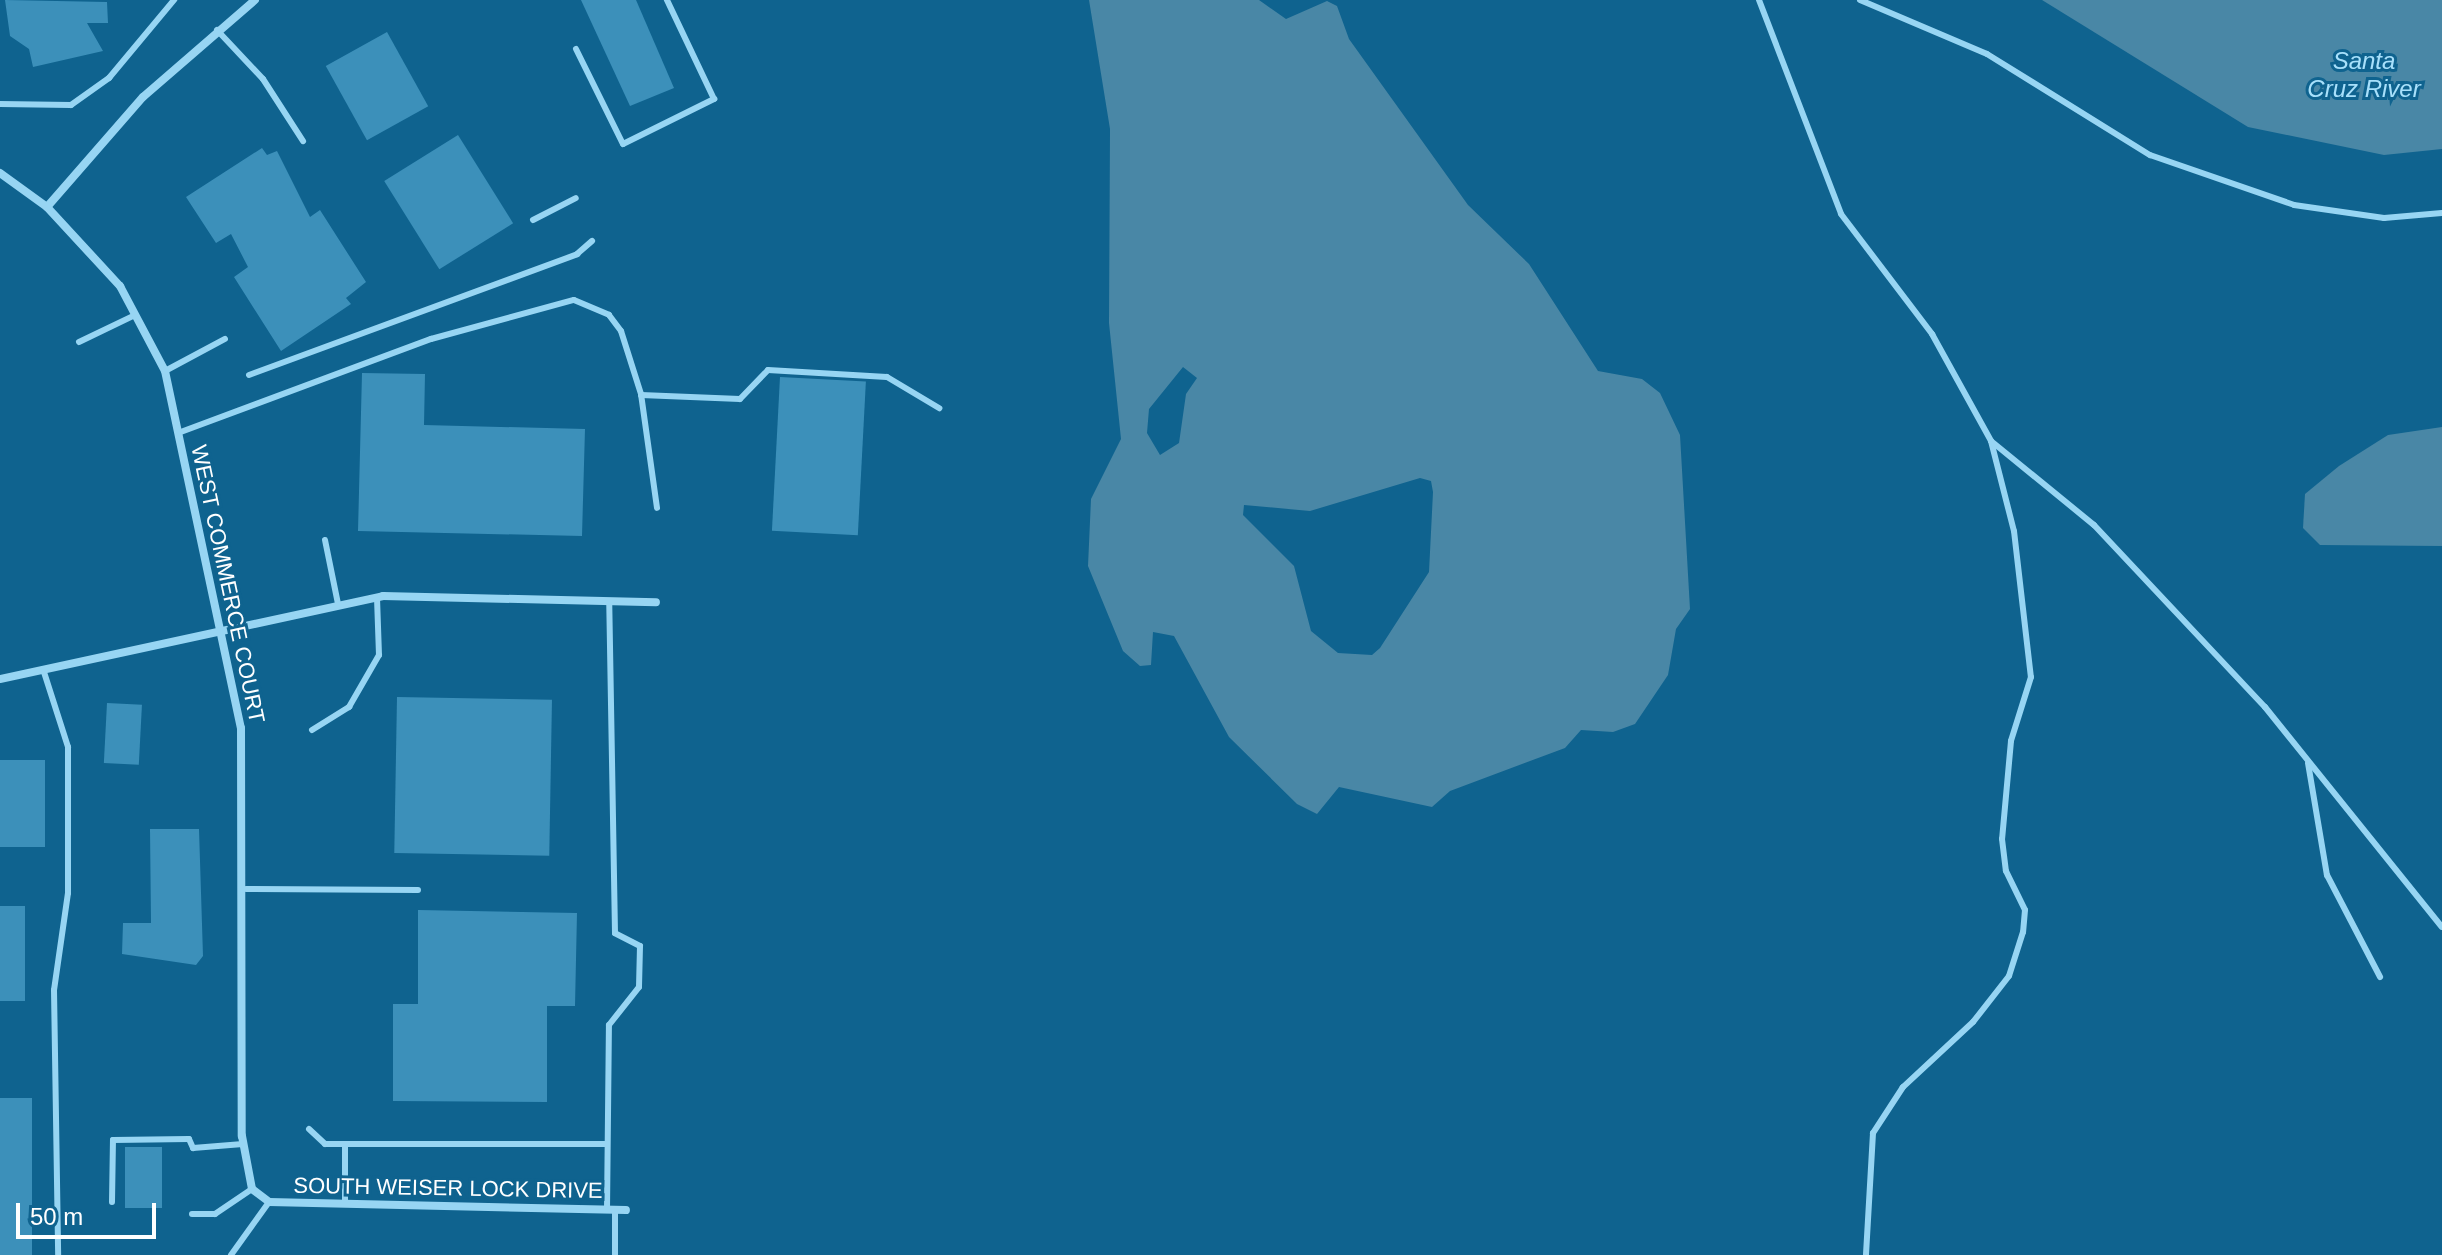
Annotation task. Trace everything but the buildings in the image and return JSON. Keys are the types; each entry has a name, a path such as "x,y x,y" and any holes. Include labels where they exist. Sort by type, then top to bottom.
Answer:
{"street":[{"path":"47,207 143,97 254,0"},
{"name":"WEST COMMERCE COURT","path":"0,173 47,207 120,286 165,371 241,728 246,889 243,1144 252,1189"},
{"path":"0,679 377,597 656,602"},
{"path":"252,1189 269,1202"},
{"name":"SOUTH WEISER LOCK DRIVE","path":"269,1202 626,1210"}],"lane":[{"path":"0,104 71,105 109,78 174,0"},
{"path":"576,49 623,144 714,99 667,0"},
{"path":"1759,0 1841,214 1932,334 1991,441 2014,531 2031,677 2011,741 2002,839 2006,871 2025,910 2023,932 2009,976 1973,1022 1903,1087 1873,1133 1866,1255"},
{"path":"1860,0 1987,54 2150,155 2294,205 2384,218 2442,213"},
{"path":"217,30 263,79 303,141"},
{"path":"533,220 576,198"},
{"path":"249,375 577,254 592,241"},
{"path":"178,433 431,339 562,301 609,315 641,395 657,508"},
{"path":"79,342 135,315"},
{"path":"165,371 225,339"},
{"path":"641,395 740,399 768,370 887,377 939,408"},
{"path":"1991,441 2094,525 2308,761 2442,927"},
{"path":"325,540 338,604"},
{"path":"312,730 349,707 379,655 377,597"},
{"path":"609,601 615,933 640,946 639,987 609,1025 607,1144 615,1255"},
{"path":"43,669 68,747 68,893 54,990 58,1255"},
{"path":"2308,761 2327,875 2380,977"},
{"path":"246,889 418,890"},
{"path":"309,1129 316,1140 345,1144 607,1144"},
{"path":"112,1202 113,1140 189,1139 193,1148 243,1144"},
{"path":"345,1144 345,1204"},
{"path":"192,1214 215,1214 252,1189"},
{"path":"231,1255 269,1202"}],"water":[{"path":"1089,0 1259,0 1286,19 1327,1 1337,6 1349,39 1468,205 1529,264 1598,371 1642,379 1660,393 1680,435 1690,609 1676,629 1668,675 1635,724 1613,732 1581,730 1565,748 1450,791 1432,807 1339,787 1317,814 1297,804 1229,737 1174,636 1153,632 1151,665 1140,666 1123,651 1088,566 1091,499 1121,439 1109,323 1110,129","holes":["1183,367 1197,378 1186,394 1179,443 1160,455 1147,433 1149,409","1420,478 1431,481 1433,492 1429,572 1380,648 1372,655 1338,653 1311,631 1294,566 1243,515 1244,505 1310,511"]},
{"name":"Santa Cruz River","path":"2042,0 2442,0 2442,149 2384,155 2248,127"},
{"path":"2442,427 2442,546 2320,545 2303,528 2305,494 2339,466 2388,435"}]}
